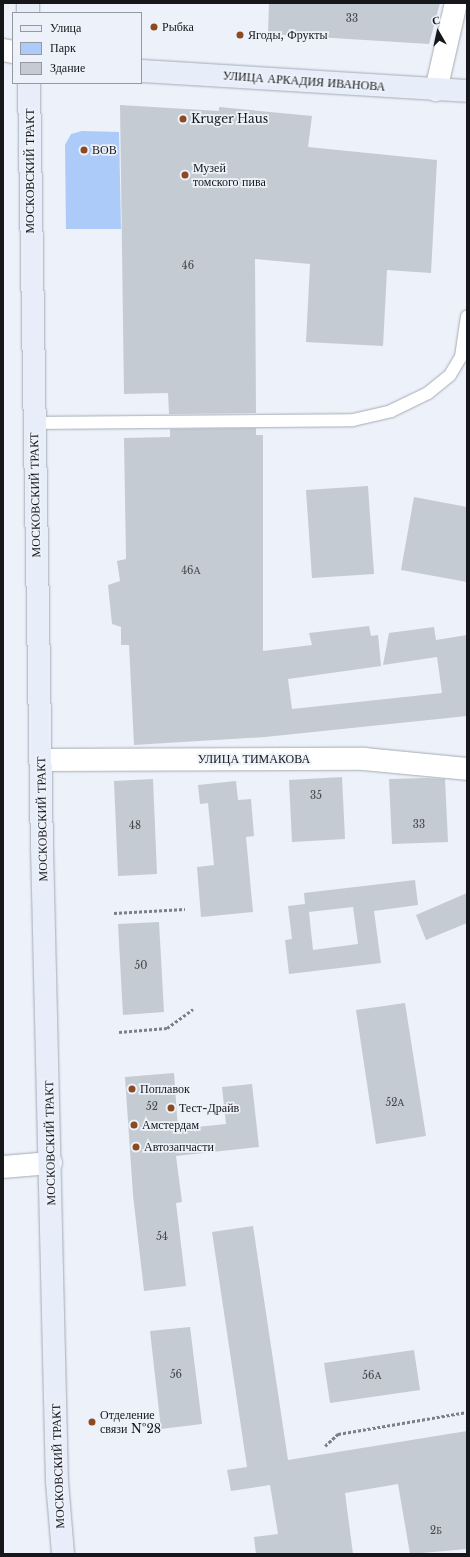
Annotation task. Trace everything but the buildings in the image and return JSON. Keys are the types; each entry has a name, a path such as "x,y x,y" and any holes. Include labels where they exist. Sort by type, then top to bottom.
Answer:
{"main road":[{"name":"УЛИЦА АРКАДИЯ ИВАНОВА","path":"142,71 467,91"},
{"name":"МОСКОВСКИЙ ТРАКТ","path":"29,84 33,423 51,1163 57,1482 63,1554"}],"street":[{"path":"436,90 456,3"},
{"name":"УЛИЦА ТИМАКОВА","path":"41,760 364,759 467,768"},
{"path":"3,1167 51,1163"}],"lane":[{"path":"33,423 352,420 391,411 428,393 450,375 461,357 467,316"}],"path":[{"path":"114,913 185,909"},
{"path":"119,1032 167,1028 193,1009"},
{"path":"325,1446 338,1434 467,1412"}],"green space":[{"path":"82,131 119,132 121,229 66,229 65,145 71,134"}],"place":[{"name":"Рыбка","path":"154,27"},
{"name":"Ягоды, Фрукты","path":"240,35"},
{"name":"Kruger Haus","path":"183,119"},
{"name":"ВОВ","path":"84,150"},
{"name":"Музей томского пива","path":"185,175"},
{"name":"Поплавок","path":"132,1089"},
{"name":"Тест-Драйв","path":"171,1108"},
{"name":"Амстердам","path":"134,1125"},
{"name":"Автозапчасти","path":"136,1147"},
{"name":"Отделение связи №28","path":"92,1422"}]}
